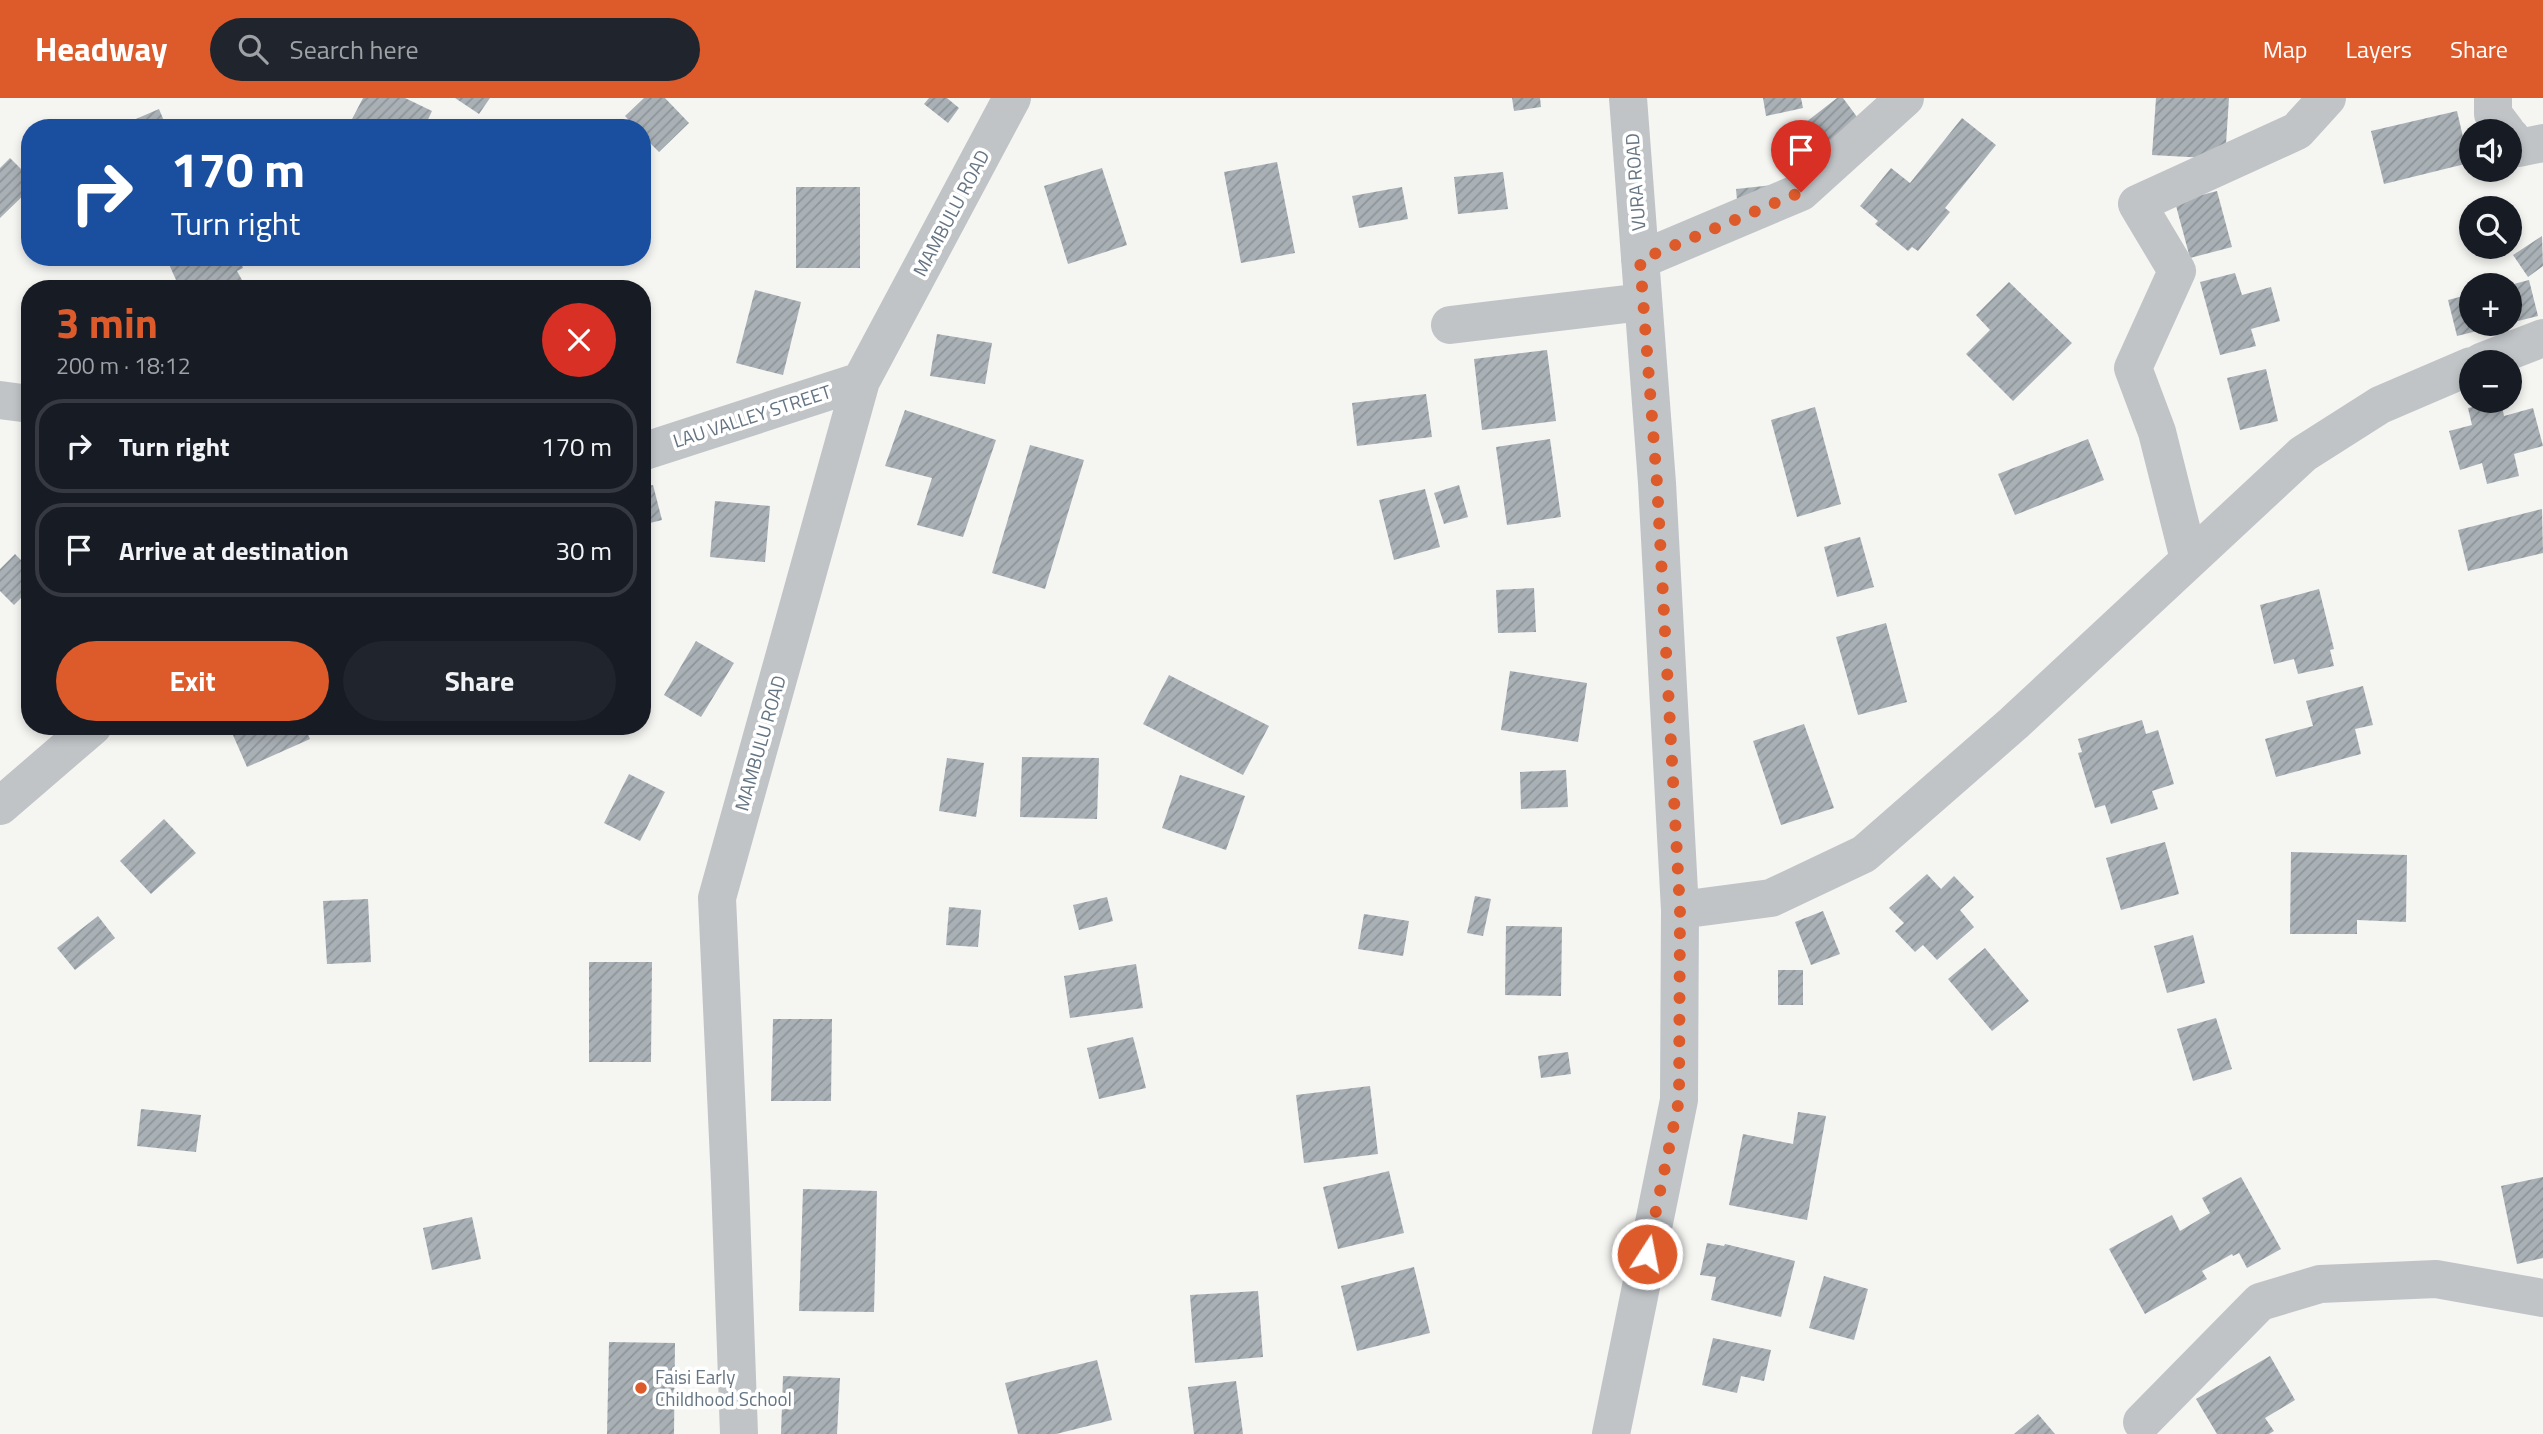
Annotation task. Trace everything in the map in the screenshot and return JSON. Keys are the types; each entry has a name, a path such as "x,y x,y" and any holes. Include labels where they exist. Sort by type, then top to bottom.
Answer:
{"street":[{"name":"MAMBULU ROAD","path":"739,1434 717,898 861,380 1012,98"},
{"name":"VURA ROAD","path":"1611,1434 1679,1100 1680,910 1658,497 1628,98"},
{"path":"1640,260 1801,192 1905,98"},
{"path":"2189,559 2157,432 2133,368 2177,271 2137,204 2297,131 2327,98"},
{"path":"2493,98 2493,114 2497,119"},
{"path":"2522,147 2543,142"},
{"path":"1450,325 1643,302"},
{"path":"2512,350 2543,338"},
{"path":"1680,910 1771,898 1864,854 2014,723 2303,454 2380,405 2459,371"},
{"name":"LAU VALLEY STREET","path":"651,449 861,380"},
{"path":"0,400 21,403"},
{"path":"0,806 83,735"},
{"path":"2142,1422 2260,1302 2272,1298 2320,1284 2436,1279 2543,1298"}],"building":[{"path":"363,98 405,98 432,111 428,119 352,119"},
{"path":"455,98 490,98 479,114"},
{"path":"644,98 665,98 689,123 659,152 651,144 651,119 628,119 625,116"},
{"path":"929,98 947,98 959,108 948,123 924,104"},
{"path":"1512,98 1540,98 1541,107 1514,111"},
{"path":"1763,98 1801,98 1803,108 1766,116"},
{"path":"1837,98 1843,98 1863,125 1825,155 1801,126"},
{"path":"2156,98 2229,98 2225,159 2152,155"},
{"path":"159,109 163,119 136,119"},
{"path":"2457,111 2459,165 2384,184 2371,131"},
{"path":"1962,118 1996,145 1945,208 1950,212 1918,251 1912,247 1908,251 1875,224 1878,221 1860,206 1891,168 1910,183"},
{"path":"10,158 21,169 21,198 0,218 0,168"},
{"path":"1277,162 1295,253 1241,263 1224,172"},
{"path":"1102,168 1127,245 1068,264 1044,186"},
{"path":"1503,172 1508,209 1458,214 1454,177"},
{"path":"1773,185 1737,200 1736,189"},
{"path":"796,187 860,187 860,268 796,268"},
{"path":"1402,187 1408,219 1359,228 1352,196"},
{"path":"2217,191 2232,247 2190,258 2175,202"},
{"path":"2542,236 2543,266 2528,277 2516,259 2522,259 2522,249"},
{"path":"170,266 243,268 237,271 242,280 176,280"},
{"path":"2235,273 2242,295 2271,287 2280,321 2251,329 2256,346 2220,355 2200,282"},
{"path":"2529,280 2538,316 2522,320 2522,282"},
{"path":"2009,282 2072,343 2013,401 1966,354 1990,330 1976,315"},
{"path":"755,290 801,302 783,375 736,363"},
{"path":"2459,297 2459,336 2457,336 2448,300"},
{"path":"937,334 992,343 985,384 930,376"},
{"path":"1547,350 1556,421 1482,430 1474,359"},
{"path":"2266,369 2278,421 2240,430 2227,378"},
{"path":"1426,394 1432,437 1357,446 1352,403"},
{"path":"1815,407 1841,504 1797,517 1771,420"},
{"path":"2533,408 2543,446 2514,454 2519,476 2487,484 2482,463 2460,470 2449,431 2472,425 2469,413 2503,413 2504,416"},
{"path":"905,410 996,440 963,537 917,525 932,478 885,466"},
{"path":"1550,439 1561,517 1507,525 1496,447"},
{"path":"2088,439 2104,480 2015,515 1998,474"},
{"path":"1030,445 1084,460 1045,589 992,573"},
{"path":"651,485 662,520 651,523"},
{"path":"1459,485 1468,517 1444,524 1434,493"},
{"path":"1425,489 1440,547 1394,560 1379,500"},
{"path":"715,501 770,506 765,562 710,557"},
{"path":"2542,509 2543,553 2468,571 2458,530"},
{"path":"1860,537 1874,587 1837,597 1824,547"},
{"path":"15,554 21,560 21,598 14,605 0,591 0,569"},
{"path":"1534,588 1536,632 1498,633 1496,590"},
{"path":"2319,589 2334,649 2330,650 2334,666 2298,674 2294,659 2274,664 2260,605"},
{"path":"1886,623 1907,702 1858,715 1836,637"},
{"path":"696,641 734,663 701,717 664,695"},
{"path":"1510,671 1587,683 1578,742 1501,730"},
{"path":"1169,675 1269,726 1243,775 1143,724"},
{"path":"2363,686 2373,725 2355,729 2361,754 2276,777 2265,739 2313,726 2306,701"},
{"path":"2142,720 2146,734 2158,730 2174,784 2152,791 2158,809 2111,824 2105,805 2095,808 2078,753 2082,752 2078,739"},
{"path":"1804,724 1834,808 1781,825 1753,741"},
{"path":"233,735 308,735 310,739 247,767"},
{"path":"1022,757 1099,758 1097,819 1020,817"},
{"path":"947,758 984,763 976,817 939,811"},
{"path":"1566,770 1568,807 1521,809 1520,772"},
{"path":"629,774 665,792 640,841 604,823"},
{"path":"1180,775 1245,796 1226,850 1162,828"},
{"path":"164,819 196,853 151,894 120,861"},
{"path":"2165,842 2179,894 2121,910 2106,858"},
{"path":"2291,852 2407,855 2406,922 2357,920 2357,934 2290,934"},
{"path":"1927,874 1941,889 1954,876 1974,897 1960,910 1974,927 1937,960 1923,945 1915,952 1895,931 1904,923 1889,908"},
{"path":"1475,896 1491,899 1483,936 1467,933"},
{"path":"1107,897 1113,921 1079,930 1073,905"},
{"path":"368,899 371,962 327,964 323,901"},
{"path":"949,907 981,910 978,947 946,945"},
{"path":"1823,911 1840,954 1811,965 1795,922"},
{"path":"1364,914 1409,921 1403,956 1358,949"},
{"path":"98,916 115,938 75,970 57,948"},
{"path":"1506,926 1562,927 1561,996 1505,995"},
{"path":"2193,935 2205,983 2167,993 2154,946"},
{"path":"1985,948 2029,1001 1992,1031 1948,979"},
{"path":"589,962 652,962 651,1062 589,1062"},
{"path":"1136,964 1143,1008 1070,1018 1064,976"},
{"path":"1778,970 1803,970 1803,1005 1778,1005"},
{"path":"2216,1018 2232,1069 2193,1081 2177,1029"},
{"path":"773,1019 832,1019 831,1101 771,1101"},
{"path":"1133,1037 1146,1088 1099,1099 1087,1048"},
{"path":"1568,1052 1571,1074 1541,1078 1538,1056"},
{"path":"1370,1086 1378,1154 1304,1163 1296,1095"},
{"path":"141,1109 201,1115 196,1152 137,1146"},
{"path":"1798,1112 1826,1116 1807,1220 1729,1205 1743,1134 1793,1144"},
{"path":"1389,1171 1404,1233 1338,1249 1323,1187"},
{"path":"2241,1177 2281,1249 2247,1268 2239,1253 2233,1256 2232,1254 2202,1271 2207,1279 2145,1314 2109,1249 2172,1215 2180,1231 2210,1213 2202,1198"},
{"path":"2543,1177 2543,1258 2517,1264 2501,1186"},
{"path":"803,1189 877,1191 874,1312 799,1311"},
{"path":"472,1217 481,1259 432,1270 423,1228"},
{"path":"1707,1243 1725,1244 1795,1261 1781,1317 1711,1300 1716,1277 1700,1275"},
{"path":"1414,1267 1430,1333 1357,1351 1341,1286"},
{"path":"1824,1276 1868,1289 1854,1340 1809,1328"},
{"path":"1258,1291 1263,1357 1195,1363 1190,1295"},
{"path":"1713,1338 1771,1350 1764,1381 1741,1376 1737,1393 1702,1385"},
{"name":"Faisi Early Childhood School","path":"609,1342 675,1343 674,1434 607,1434"},
{"path":"2270,1356 2295,1400 2265,1418 2274,1431 2269,1434 2217,1434 2196,1399"},
{"path":"1097,1360 1112,1420 1056,1434 1018,1434 1005,1383"},
{"path":"783,1376 840,1378 837,1434 781,1434"},
{"path":"1236,1381 1243,1434 1194,1434 1188,1387"},
{"path":"2038,1414 2055,1434 2014,1434"}],"place":[{"name":"Faisi Early Childhood School","path":"641,1388"}],"route":[{"path":"1647,1254 1679,1100 1680,910 1657,483 1640,260 1801,192"}]}
